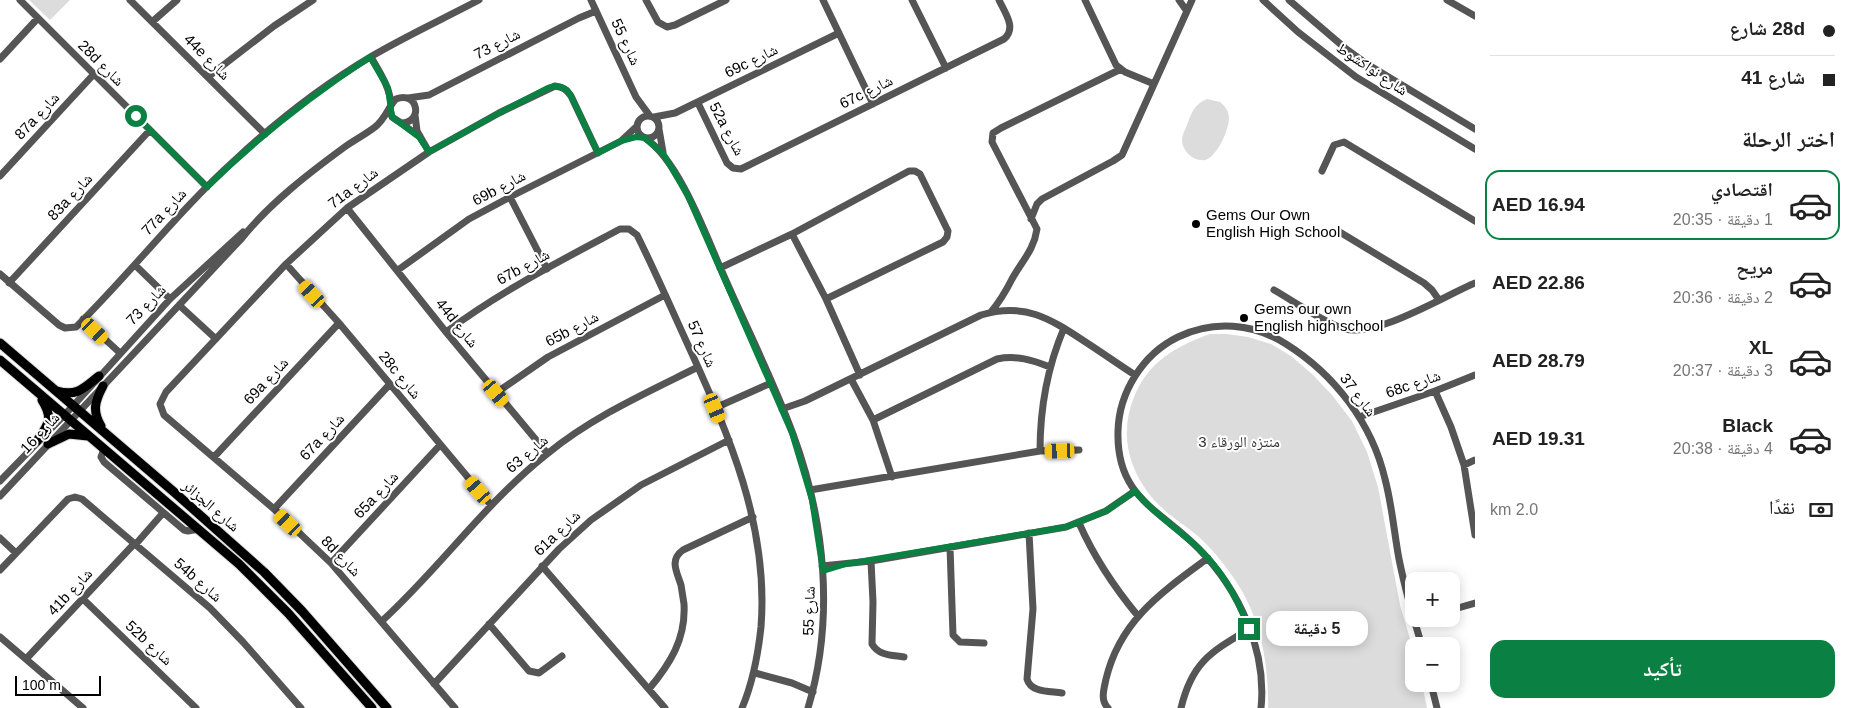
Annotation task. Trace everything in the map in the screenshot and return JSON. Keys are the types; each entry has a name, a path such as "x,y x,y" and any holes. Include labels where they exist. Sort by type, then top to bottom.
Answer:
{"main road":[{"name":"شارع الجزائر","path":"0,342 264,572 302,611 387,708"},
{"name":"شارع الجزائر","path":"0,360 239,564 272,596 372,708"},
{"path":"53,390 75,393 99,376"},
{"path":"103,386 94,409 96,418 105,433"},
{"path":"36,392 47,408 49,417 47,426 37,441"},
{"path":"48,444 69,434 90,437"}],"street":[{"name":"28d شارع","path":"20,0 207,187"},
{"name":"44e شارع","path":"130,0 265,134"},
{"path":"152,22 176,0"},
{"path":"208,77 274,26 313,0"},
{"name":"77a شارع","path":"10,283 64,328 76,327 207,187 265,134 313,96 370,57 479,0"},
{"name":"شارع 55","path":"591,0 636,97 652,116"},
{"path":"646,0 655,17 661,25 666,27 675,25 726,0"},
{"path":"823,0 873,104"},
{"path":"912,0 946,68"},
{"name":"67c شارع","path":"733,168 744,167 1001,41 1009,34 1010,25 999,0"},
{"path":"1085,0 1113,60 1121,69 1154,84"},
{"path":"1179,0 1186,10"},
{"path":"1031,219 1036,204 1042,199 1122,155 1192,0"},
{"name":"شارع نواكشوط","path":"1264,0 1298,32 1356,77 1475,149"},
{"name":"شارع نواكشوط","path":"1289,0 1345,48 1367,64 1475,129"},
{"path":"1447,0 1475,16"},
{"name":"شارع 73","path":"406,98 428,95 595,9"},
{"path":"0,59 38,18"},
{"name":"69c شارع","path":"652,116 675,113 698,103 839,33"},
{"path":"370,57 394,91 412,100 416,111 416,126 419,137 429,152"},
{"path":"990,312 1006,292 1012,278 1031,250 1037,229 992,142 993,133 1121,69"},
{"name":"87a شارع","path":"0,176 94,74"},
{"path":"386,82 390,94 392,117 419,137"},
{"name":"71a شارع","path":"168,420 161,410 162,398 286,264 347,208 429,152 491,117 555,86 567,90 598,153"},
{"name":"شارع 73","path":"416,111 428,95"},
{"name":"شارع 55","path":"636,97 637,124"},
{"path":"391,107 396,99 406,98"},
{"name":"52a شارع","path":"698,103 727,163 733,168"},
{"name":"شارع 73","path":"76,409 103,386 246,232 295,186 376,126 391,107"},
{"path":"399,122 410,121 416,111"},
{"name":"69c شارع","path":"659,128 675,113"},
{"path":"643,116 652,116 659,124 659,128 652,137 644,137 637,131 637,124 643,116"},
{"name":"شارع 73","path":"376,126 399,122"},
{"name":"69b شارع","path":"621,141 637,124"},
{"name":"شارع 55","path":"659,128 664,155 697,214 784,412 799,452 810,490 823,568 824,618 813,689 808,708"},
{"name":"83a شارع","path":"10,283 150,130"},
{"name":"شارع 55","path":"644,137 664,155"},
{"name":"69b شارع","path":"398,270 455,228 510,197 621,141 644,137"},
{"path":"1322,171 1334,145 1344,142 1475,221"},
{"path":"720,268 792,234 909,171 915,171 920,174 948,230 947,237 943,242 826,299"},
{"path":"510,197 547,269"},
{"name":"44d شارع","path":"347,208 446,332 547,453"},
{"name":"شارع 57","path":"616,232 625,229 637,235 698,367 729,440 753,517 759,548 762,580 762,620 754,674 742,708"},
{"path":"1338,230 1424,283 1439,300"},
{"name":"شارع 73","path":"76,409 99,376 170,299 239,235 246,232"},
{"name":"67b شارع","path":"446,332 495,298 616,232"},
{"path":"792,234 826,299 860,375"},
{"name":"28c شارع","path":"286,264 339,323 491,505"},
{"path":"135,265 170,299"},
{"path":"0,274 10,283"},
{"path":"1274,290 1330,322 1347,329 1356,330 1390,321 1475,282"},
{"name":"65b شارع","path":"496,393 548,357 665,295"},
{"path":"179,305 216,340"},
{"path":"784,412 990,312 1012,310 1033,313 1048,319 1135,375"},
{"path":"83,319 120,353"},
{"name":"69a شارع","path":"214,457 339,323"},
{"name":"شارع 37","path":"1260,708 1259,666 1256,648 1232,591 1208,558 1185,536 1149,507 1135,491 1126,474 1121,456 1118,431 1125,396 1135,375 1156,351 1179,337 1209,327 1243,327 1275,337 1301,354 1337,388 1359,417 1369,436 1384,475 1390,498 1399,560 1405,585"},
{"path":"1040,451 1042,409 1050,367 1064,328"},
{"path":"873,420 997,359 1020,357 1050,367"},
{"name":"شارع 63","path":"382,621 426,578 491,505 547,453 591,423 698,367"},
{"name":"68c شارع","path":"1359,417 1475,375"},
{"path":"852,379 873,420 892,477"},
{"path":"715,408 771,383"},
{"name":"67a شارع","path":"274,509 390,384"},
{"path":"1435,391 1464,465 1475,535"},
{"name":"شارع 16","path":"0,481 37,441 76,409"},
{"name":"شارع 16","path":"0,496 48,444 67,418"},
{"name":"8d شارع","path":"168,420 274,509 331,563 455,708"},
{"name":"61a شارع","path":"434,684 542,566 578,530 627,493 666,471 729,440"},
{"name":"65a شارع","path":"331,563 440,445"},
{"path":"104,449 101,457 104,462 163,512 186,531 199,529"},
{"path":"810,490 1040,451 1079,450"},
{"path":"1464,465 1475,460"},
{"path":"823,568 1060,528 1106,511 1135,491"},
{"name":"54b شارع","path":"16,553 68,499 75,497 82,499 192,592 227,625 301,708"},
{"name":"41b شارع","path":"26,659 163,512"},
{"path":"649,689 671,660 681,636 684,611 683,598 674,564 675,558 683,550 753,517"},
{"path":"1079,522 1102,568 1138,616"},
{"path":"1029,533 1032,609 1027,679 1031,687 1062,693"},
{"path":"0,538 16,553 0,570"},
{"path":"950,547 953,635 960,642 984,643"},
{"path":"1108,708 1103,699 1108,670 1120,641 1154,598 1208,558"},
{"path":"871,561 872,644 875,650 880,653 904,657"},
{"path":"542,566 665,708"},
{"name":"52b شارع","path":"83,599 196,708"},
{"path":"1460,607 1475,603"},
{"path":"490,624 529,671 539,673 562,656"},
{"path":"1182,708 1188,683 1204,660 1214,651 1249,629"},
{"path":"0,636 83,708"},
{"path":"754,674 813,689"},
{"path":"1434,692 1437,708"}],"green space":[{"path":"29,0 70,0 50,20"},
{"path":"1207,99 1220,102 1225,107 1229,118 1225,136 1218,149 1209,158 1201,160 1186,152 1182,138 1194,110"},
{"name":"منتزه الورقاء 3","path":"1210,334 1227,334 1248,337 1271,344 1291,356 1312,374 1332,395 1352,421 1367,452 1378,487 1400,605 1410,637 1405,637 1405,692 1424,692 1427,708 1268,708 1263,648 1249,604 1224,564 1208,546 1197,535 1163,509 1148,493 1134,468 1127,440 1129,412 1134,397 1147,374 1164,357"}],"place":[{"name":"Gems Our Own English High School","path":"1196,224"},
{"name":"Gems our own English high school","path":"1244,318"}],"route":[{"path":"136,116 207,187 235,160 285,118 327,86 370,57 386,82 391,99 390,109 392,117 419,137 429,152 548,88 561,87 567,90 571,96 598,153 621,141 636,137 645,138 664,155 688,196 792,433 812,500 823,571 846,564 1066,527 1106,511 1135,491 1153,511 1197,546 1208,558 1232,591 1249,629"}]}
